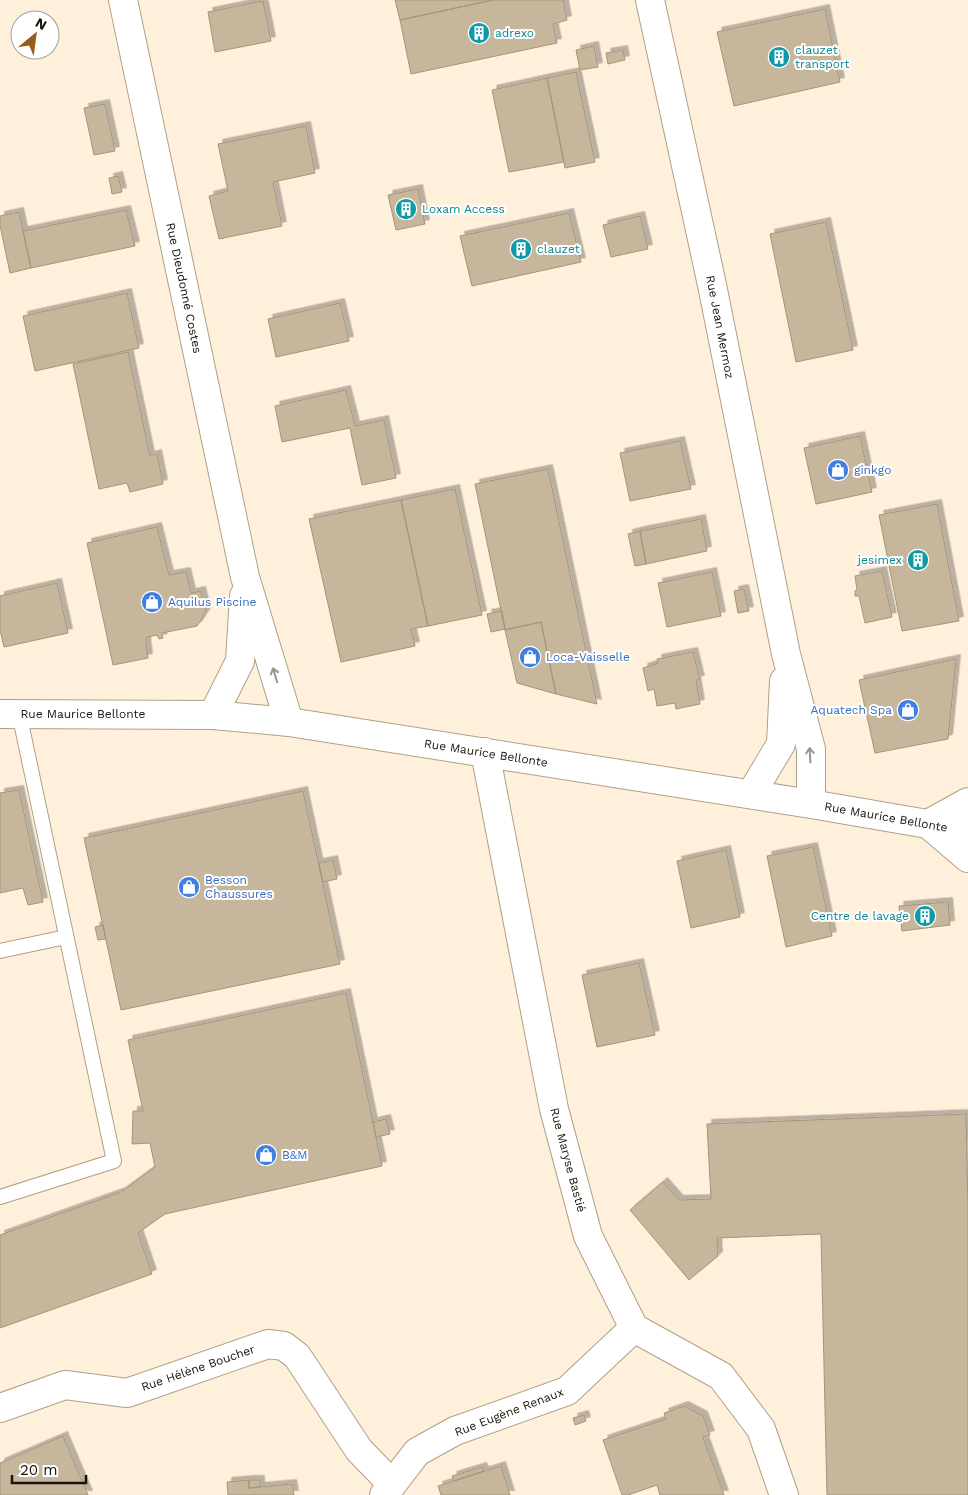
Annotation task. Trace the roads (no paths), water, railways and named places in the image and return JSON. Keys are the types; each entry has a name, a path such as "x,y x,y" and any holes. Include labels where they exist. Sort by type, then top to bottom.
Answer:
{"street":[{"name":"Rue Dieudonné Costes","path":"123,0 245,577 289,722"},
{"name":"Rue Jean Mermoz","path":"650,0 712,285 786,654 811,749 811,804"},
{"name":"Rue Dieudonné Costes","path":"213,715 240,661 245,577"},
{"name":"Rue Jean Mermoz","path":"751,794 782,744 786,654"},
{"name":"Rue Maurice Bellonte","path":"10,714 213,715 289,722 751,794 968,831"},
{"name":"Rue Maryse Bastié","path":"485,752 554,1110 588,1236 634,1328"},
{"path":"968,802 928,824 968,858"},
{"name":"Rue Eugène Renaux","path":"388,1490 417,1452 455,1432 567,1391 634,1328"},
{"path":"634,1328 721,1376 761,1429 784,1495"},
{"name":"Rue Hélène Boucher","path":"0,1408 65,1385 126,1393 268,1344 284,1346 297,1356 358,1450 388,1490"}],"lane":[{"path":"0,1197 114,1161 66,937 10,714"},
{"path":"0,951 66,937"}],"place":[{"name":"adrexo","path":"479,33"},
{"name":"clauzet transport","path":"779,57"},
{"name":"Loxam Access","path":"406,209"},
{"name":"clauzet","path":"521,249"},
{"name":"ginkgo","path":"838,470"},
{"name":"jesimex","path":"918,560"},
{"name":"Aquilus Piscine","path":"152,602"},
{"name":"Loca-Vaisselle","path":"530,657"},
{"name":"Aquatech Spa","path":"908,710"},
{"name":"Besson Chaussures","path":"189,887"},
{"name":"Centre de lavage","path":"925,916"},
{"name":"B&M","path":"266,1155"}]}
